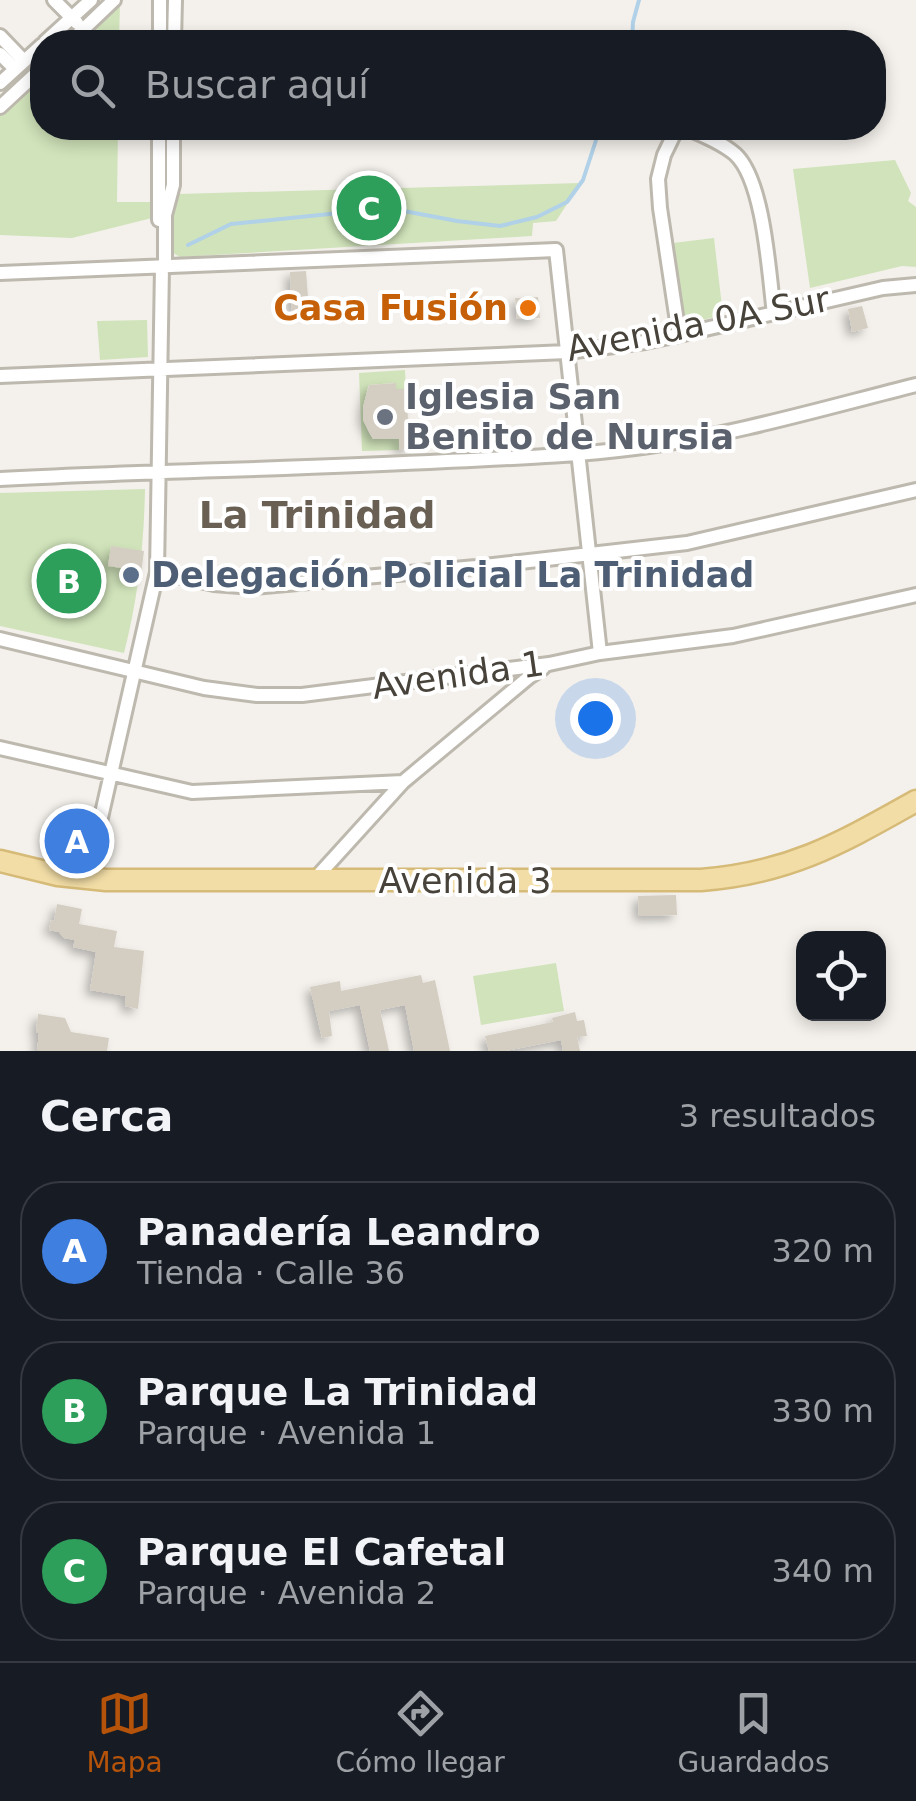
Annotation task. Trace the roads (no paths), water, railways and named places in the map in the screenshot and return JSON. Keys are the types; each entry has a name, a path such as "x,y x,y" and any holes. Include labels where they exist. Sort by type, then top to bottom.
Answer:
{"main road":[{"name":"Avenida 3","path":"0,861 87,879 530,882 726,878 778,867 824,851 916,801"}],"street":[{"path":"54,0 83,30 114,0"},
{"path":"59,30 92,0"},
{"path":"160,0 160,30"},
{"path":"174,30 175,0"},
{"path":"0,36 20,65"},
{"path":"0,54 20,65"},
{"path":"0,83 30,56"},
{"path":"0,107 30,79"},
{"path":"159,140 162,267"},
{"path":"87,879 157,572 162,267 165,215 173,185 174,140"},
{"path":"671,140 658,180 679,335"},
{"path":"708,140 734,154 746,167 758,200 774,314"},
{"path":"0,274 556,250 600,653"},
{"name":"Avenida 0A Sur","path":"0,376 567,352 645,342 883,288 916,285"},
{"path":"0,480 577,454 669,444 916,384"},
{"path":"157,572 252,587 588,554 699,541 916,490"},
{"name":"Avenida 1","path":"0,639 204,688 274,696 549,664 600,653 733,636 916,595"},
{"path":"314,880 402,782 528,677 549,664"},
{"path":"484,672 498,686 496,704"},
{"path":"0,748 192,792 402,782"},
{"path":"358,785 370,796 369,818"}],"waterway":[{"path":"633,30 639,0"},
{"path":"188,245 231,224 388,208 500,226 537,217 567,202 583,180 596,140"}],"place":[{"name":"Parque El Cafetal","path":"369,208"},
{"name":"Casa Fusión","path":"528,308"},
{"name":"Iglesia San Benito de Nursia","path":"385,417"},
{"name":"Delegación Policial La Trinidad","path":"131,575"},
{"name":"Parque La Trinidad","path":"69,581"},
{"name":"Panadería Leandro","path":"77,841"}],"district":[{"name":"La Trinidad","path":"317,515"}]}
